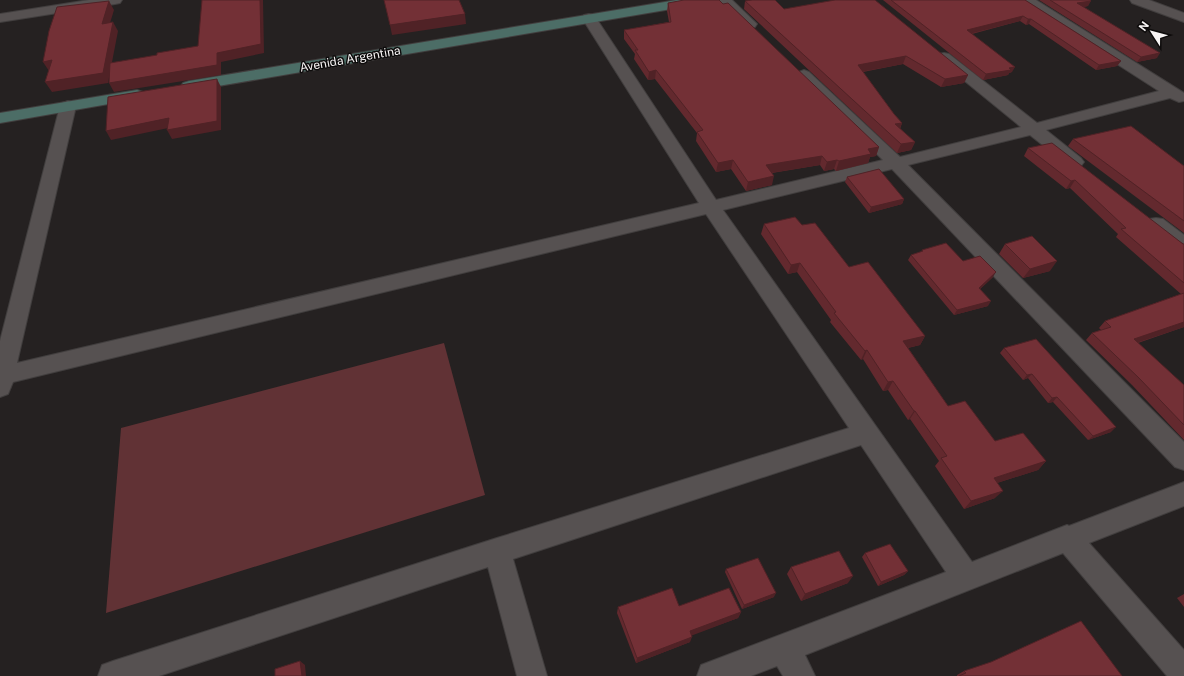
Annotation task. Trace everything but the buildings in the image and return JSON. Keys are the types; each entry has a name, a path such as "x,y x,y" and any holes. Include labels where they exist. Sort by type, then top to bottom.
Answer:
{"street":[{"path":"0,18 115,0"},
{"name":"Avenida Argentina","path":"177,88 701,0"},
{"path":"724,0 764,38"},
{"path":"1027,0 1178,96"},
{"path":"1137,0 1184,18"},
{"path":"589,18 711,206 966,578"},
{"path":"934,50 1089,173"},
{"path":"793,65 896,163 1184,459"},
{"path":"0,118 154,92"},
{"path":"68,106 1,380 711,206 896,163 1032,129 1178,96"},
{"path":"1146,216 1184,245"},
{"path":"113,676 867,433"},
{"path":"712,676 1184,494"},
{"path":"1068,538 1184,673"},
{"path":"497,551 532,676"},
{"path":"784,648 800,676"}],"shaded area":[{"path":"444,343 485,495 106,613 121,428"}]}
